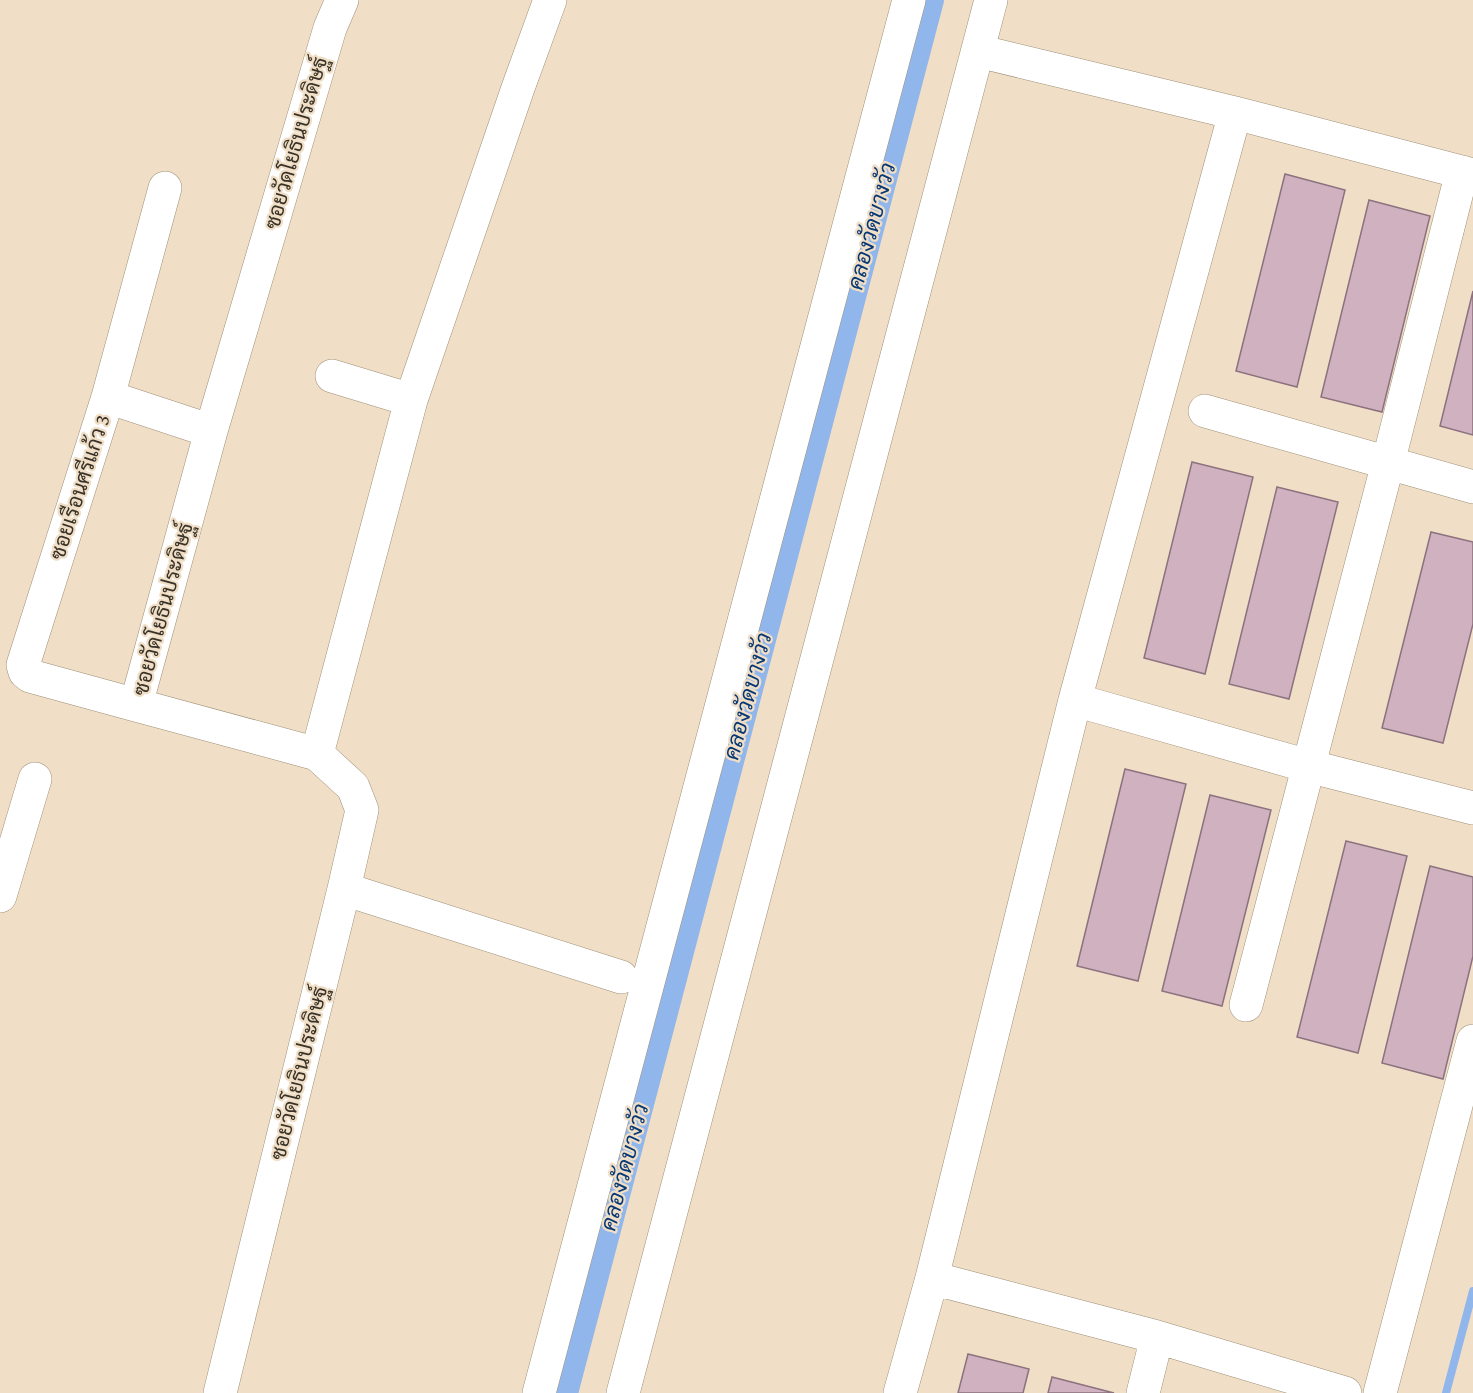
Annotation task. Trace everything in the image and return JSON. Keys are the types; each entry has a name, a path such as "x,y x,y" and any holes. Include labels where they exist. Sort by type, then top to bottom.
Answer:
{"street":[{"name":"ซอยวัดโยธินประดิษฐ์","path":"220,1393 362,810 353,787 317,754 136,705 211,431 330,28 342,0"},
{"path":"317,754 411,400 550,0"},
{"path":"539,1393 909,0"},
{"path":"623,1393 992,0"},
{"path":"978,51 1236,113 1467,173 1388,463 1246,1005"},
{"path":"900,1393 932,1278 1075,700 1236,113"},
{"name":"ซอยเรือนศรีแก้ว 3","path":"136,705 30,676 24,670 23,665 108,397 165,188"},
{"path":"332,376 411,400"},
{"path":"108,397 211,431"},
{"path":"1205,411 1473,487"},
{"path":"1075,700 1308,766 1473,808"},
{"path":"0,896 35,779"},
{"path":"344,889 621,977"},
{"path":"1380,1393 1464,1112 1473,1041"},
{"path":"932,1278 1157,1337 1345,1393"},
{"path":"1143,1393 1157,1337"}],"building":[{"path":"1285,174 1345,190 1297,387 1236,371"},
{"path":"1369,200 1430,216 1382,412 1321,397"},
{"path":"1473,291 1473,435 1440,426"},
{"path":"1192,462 1253,477 1205,674 1144,658"},
{"path":"1277,487 1338,502 1289,699 1229,684"},
{"path":"1431,532 1473,542 1473,624 1443,743 1382,728"},
{"path":"1125,769 1186,784 1138,981 1077,966"},
{"path":"1210,795 1271,810 1222,1006 1162,991"},
{"path":"1346,841 1407,856 1358,1053 1297,1037"},
{"path":"1430,866 1473,877 1473,956 1443,1079 1382,1063"},
{"path":"968,1354 1029,1369 1023,1393 958,1393"},
{"path":"1052,1377 1114,1393 1048,1393"}],"waterway":[{"name":"คลองวัดบางวัว","path":"564,1393 930,0"},
{"path":"1446,1393 1473,1291"}]}
